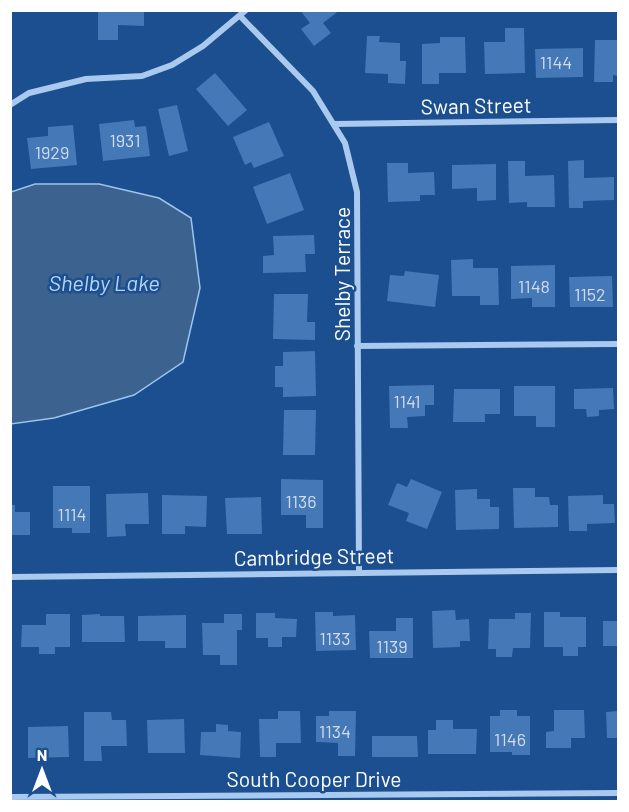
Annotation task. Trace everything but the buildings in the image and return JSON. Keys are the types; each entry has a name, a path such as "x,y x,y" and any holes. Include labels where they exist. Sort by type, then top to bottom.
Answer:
{"street":[{"path":"10,105 29,93 86,79 142,76 172,65 203,46 246,10"},
{"name":"Shelby Terrace","path":"240,16 313,91 345,144 357,192 359,572"},
{"name":"Swan Street","path":"334,124 618,120"},
{"path":"357,346 618,344"},
{"name":"Cambridge Street","path":"10,577 618,570"},
{"name":"South Cooper Drive","path":"10,796 618,793"}],"water":[{"name":"Shelby Lake","path":"35,184 99,184 159,198 191,218 200,288 183,362 134,395 54,418 11,424 11,192"}]}
